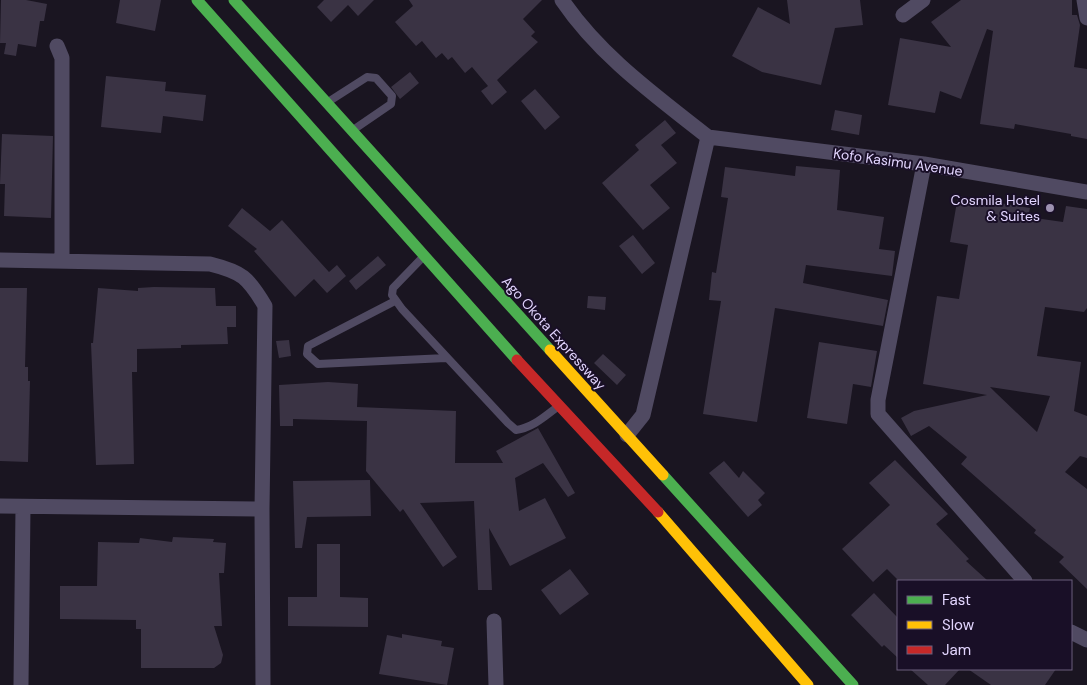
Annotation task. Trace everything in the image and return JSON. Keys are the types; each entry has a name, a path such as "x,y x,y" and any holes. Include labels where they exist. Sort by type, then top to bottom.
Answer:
{"main road":[{"path":"197,0 423,257 659,514 808,685"},
{"name":"Ago Okota Expressway","path":"234,0 852,685"}],"street":[{"path":"562,0 578,24 624,70 708,137 643,415 627,435"},
{"path":"903,15 923,0"},
{"path":"1084,0 1087,18"},
{"path":"57,46 62,58 62,261"},
{"name":"Kofo Kasimu Avenue","path":"708,137 924,164 1087,192"},
{"path":"924,164 878,400 878,414 1024,580"},
{"path":"0,260 210,264 236,271 253,286 265,306 262,509 263,685"},
{"path":"0,506 262,509"},
{"path":"21,685 23,507"},
{"path":"494,621 496,685"},
{"path":"1072,632 1087,640"}],"lane":[{"path":"326,103 367,77 376,78 392,96 391,104 351,131"},
{"path":"423,257 393,288 392,296 446,358 516,430 524,429 543,419 558,406"},
{"path":"395,301 308,346 307,354 318,364 446,358"}],"building":[{"path":"1,0 26,0 47,4 44,21 40,21 36,47 18,44 16,56 4,54 6,43 0,43"},
{"path":"120,0 161,0 155,31 116,23"},
{"path":"324,0 374,0 358,16 348,5 331,22 317,7"},
{"path":"409,0 542,0 523,19 535,32 531,36 538,42 497,80 507,92 492,105 481,91 488,86 472,67 465,73 452,57 448,60 442,53 436,58 422,41 416,46 395,22 413,6"},
{"path":"787,0 860,0 863,25 835,28 821,85 762,72 732,56 758,7 790,24"},
{"path":"961,0 1072,0 1072,15 1077,15 1080,25 1074,67 1087,69 1087,139 1071,136 1071,134 1015,124 1014,129 980,124 993,31 987,29 961,99 940,91 935,113 888,105 900,38 951,47 931,22"},
{"path":"410,72 419,83 400,99 391,87"},
{"path":"106,76 166,82 165,91 206,95 203,121 163,116 161,133 101,127"},
{"path":"535,89 560,117 545,130 521,101"},
{"path":"835,110 862,115 859,135 831,130"},
{"path":"665,120 676,133 661,145 677,163 650,185 670,208 643,230 602,183 639,150 635,145"},
{"path":"2,134 53,136 51,218 4,216 5,184 0,184"},
{"path":"796,166 840,170 837,210 884,217 879,249 895,251 892,276 806,265 803,283 888,300 883,326 775,308 757,422 703,414 721,301 709,300 712,272 716,273 728,198 721,197 725,167 795,176"},
{"path":"958,196 1030,208 1028,217 1063,222 1066,206 1087,209 1087,308 1084,312 1045,307 1037,356 1081,362 1074,411 1087,416 1087,458 1080,456 1065,472 1087,489 1087,589 1059,562 1064,557 1034,533 1036,530 961,464 967,457 929,426 911,436 901,418 914,411 987,395 923,384 937,296 959,299 968,245 950,242","holes":["990,387 1050,396 1037,432"]},
{"path":"242,208 270,231 282,220 329,272 337,265 346,276 327,293 314,279 295,297 254,251 257,249 228,226"},
{"path":"633,235 655,263 642,274 619,246"},
{"path":"378,256 386,265 356,290 349,281"},
{"path":"0,288 27,288 25,367 28,367 28,381 30,381 28,462 0,461"},
{"path":"98,288 138,291 138,288 215,288 216,306 236,306 236,327 227,327 228,344 181,345 181,348 137,349 137,372 132,372 134,464 96,465 91,343 93,343"},
{"path":"588,296 606,297 605,310 587,308"},
{"path":"289,340 291,356 279,358 276,341"},
{"path":"819,342 877,351 871,387 853,384 847,424 807,418"},
{"path":"603,354 626,375 617,385 594,363"},
{"path":"328,382 358,384 357,407 456,411 455,463 503,463 496,451 538,428 575,493 568,497 543,463 515,478 519,511 545,498 566,538 510,566 489,528 492,590 478,590 474,501 420,503 457,557 443,567 403,509 400,512 366,471 367,421 293,419 293,426 280,426 279,385"},
{"path":"895,460 948,514 936,524 969,559 966,561 987,580 898,580 887,569 873,582 842,549 890,505 869,483"},
{"path":"724,461 739,478 743,471 765,493 758,500 762,505 748,517 709,473"},
{"path":"370,480 371,516 307,517 302,548 295,548 293,481"},
{"path":"173,537 214,539 213,542 226,543 224,573 219,573 222,626 214,626 223,655 221,663 214,668 141,668 141,629 136,629 136,620 60,619 60,586 97,586 98,542 139,543 140,538 172,542"},
{"path":"317,544 340,544 340,597 368,598 368,627 288,626 288,597 317,597"},
{"path":"570,569 589,594 560,615 541,590"},
{"path":"874,593 897,617 897,657 884,645 882,647 851,615"},
{"path":"402,634 442,641 441,646 454,648 447,685 379,674 387,635 402,638"},
{"path":"911,670 959,670 945,685 928,685"},
{"path":"969,670 1055,670 1045,685 991,685"}],"traffic: fast":[{"path":"197,0 517,360"},
{"path":"234,0 550,350"},
{"path":"663,475 853,685"}],"traffic: slow":[{"path":"550,350 663,475"},
{"path":"658,512 808,685"}],"traffic: jam":[{"path":"517,360 658,512"}],"place":[{"name":"Cosmila Hotel & Suites","path":"1050,208"}]}
